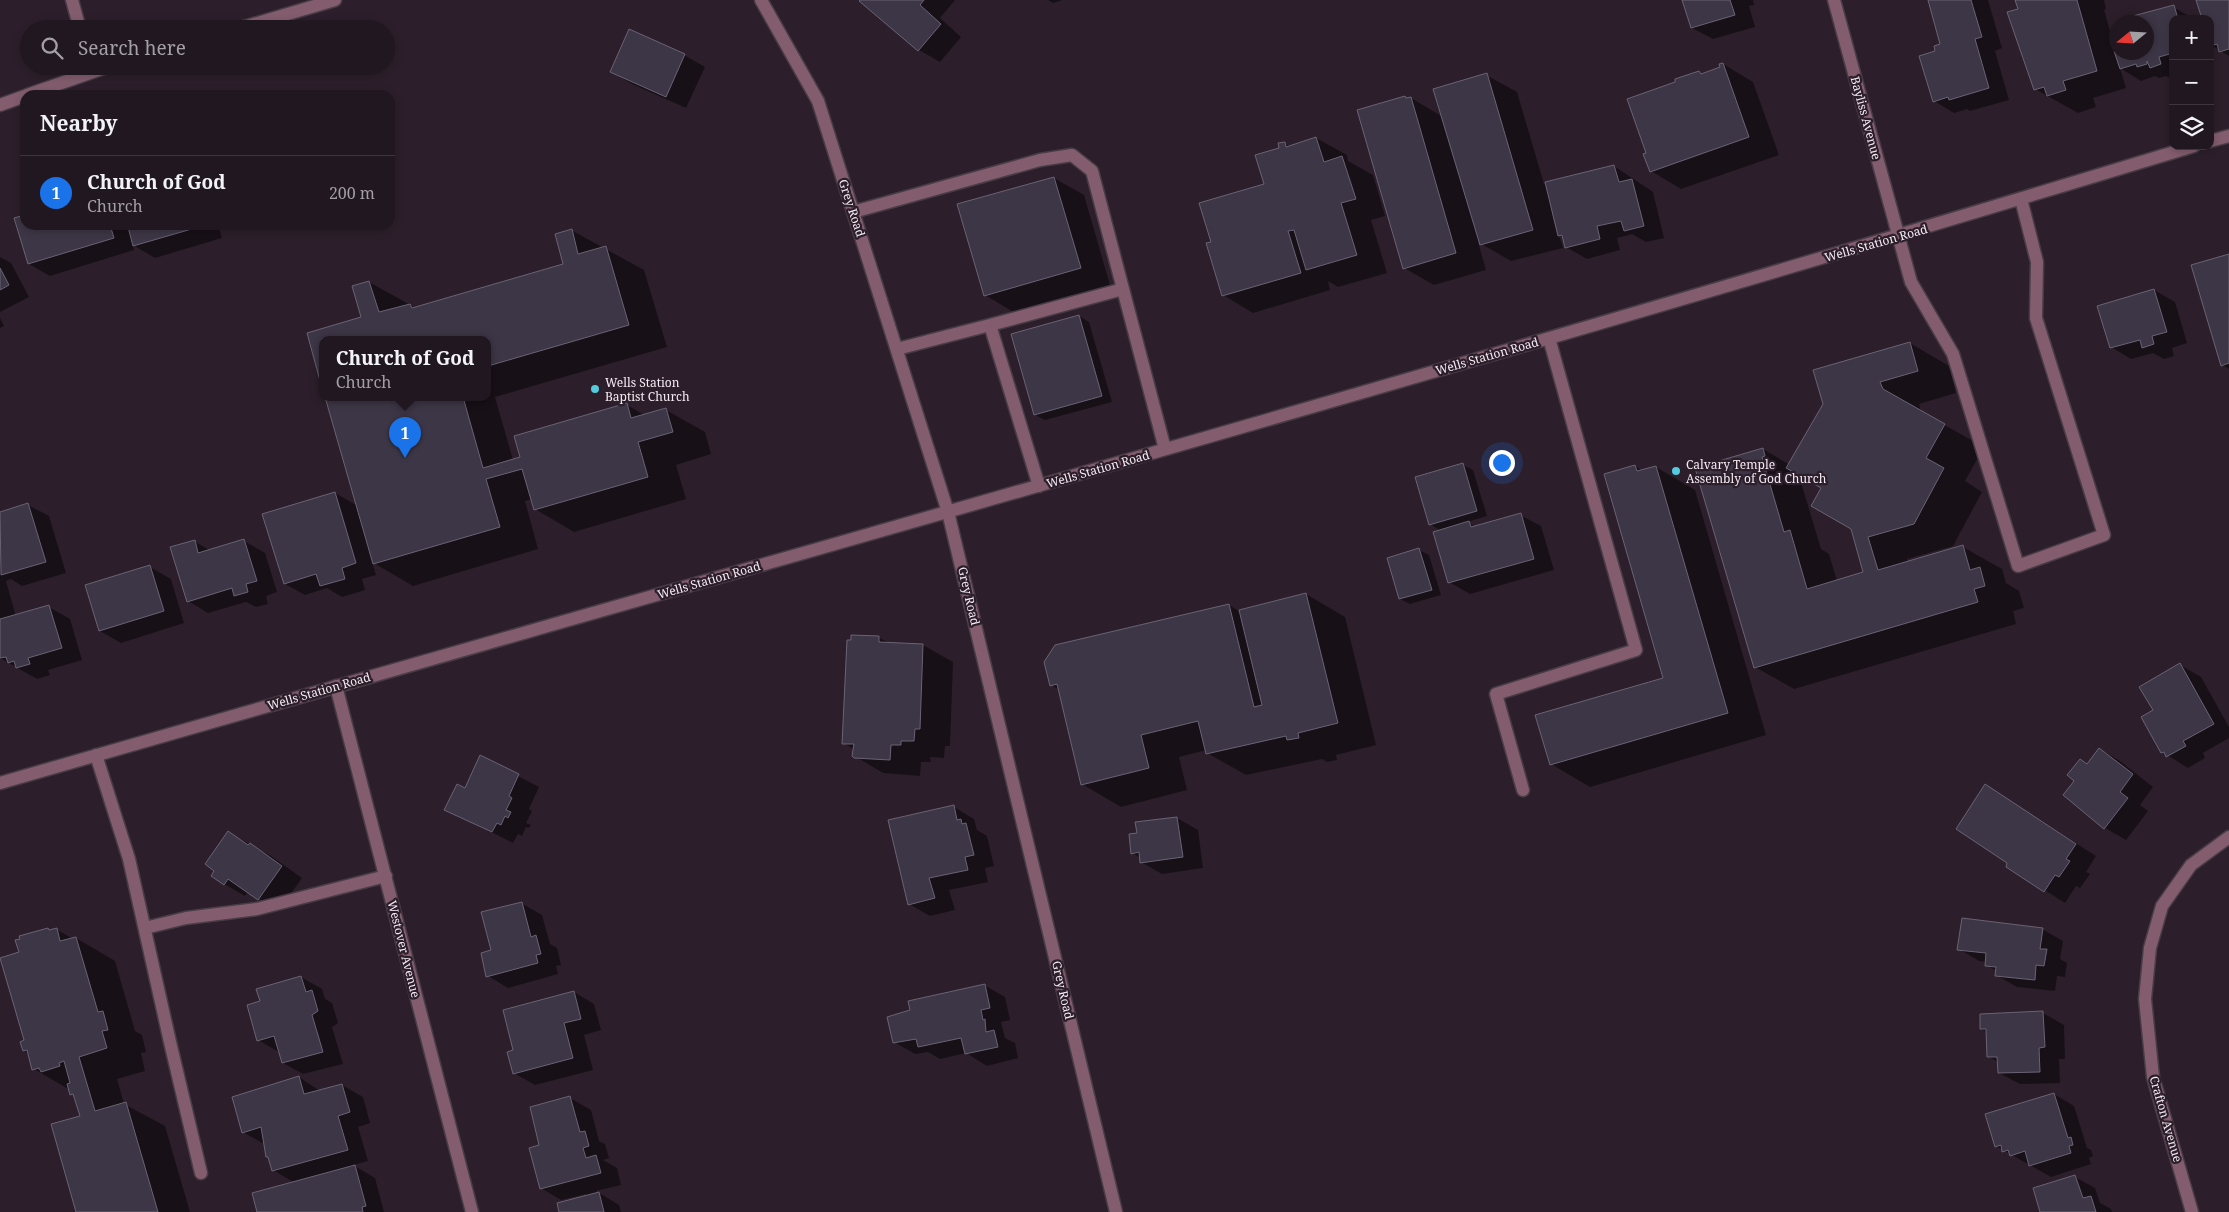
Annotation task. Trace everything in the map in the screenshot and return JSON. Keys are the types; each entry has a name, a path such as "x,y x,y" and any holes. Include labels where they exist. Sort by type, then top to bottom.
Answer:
{"street":[{"path":"72,0 78,20"},
{"path":"267,20 335,0"},
{"name":"Grey Road","path":"761,0 818,101 948,512 1116,1212"},
{"name":"Bayliss Avenue","path":"1834,0 1912,282 1953,354 2018,566 2104,535 2036,318 2037,262 2021,199"},
{"path":"39,90 77,75"},
{"path":"0,105 20,97"},
{"path":"2214,140 2229,136"},
{"name":"Wells Station Road","path":"0,783 1549,338 1898,236 2181,150"},
{"path":"853,212 1040,160 1072,155 1092,171 1166,449"},
{"path":"897,349 1123,289"},
{"path":"990,325 1039,486"},
{"path":"1522,790 1496,694 1636,650 1549,338"},
{"name":"Westover Avenue","path":"336,686 472,1212"},
{"path":"96,755 129,859 201,1173"},
{"name":"Crafton Avenue","path":"2192,1212 2153,1077 2145,999 2150,948 2162,906 2191,864 2229,837"},
{"path":"145,928 186,918 258,909 386,876"}],"building":[{"path":"860,0 924,0 920,5 941,24 918,51"},
{"path":"1682,0 1730,0 1735,15 1691,28"},
{"path":"1928,0 1971,0 1982,37 1975,39 1989,88 1949,100 1948,97 1933,102 1919,56 1935,51 1934,46 1940,44"},
{"path":"2015,0 2077,0 2097,71 2063,81 2066,90 2047,96 2044,87 2034,90 2007,12 2018,9"},
{"path":"2196,0 2229,0 2229,49 2219,52 2217,44 2214,45 2214,15 2201,15"},
{"path":"2174,5 2177,15 2169,15 2169,54 2159,57 2161,64 2150,68 2147,61 2147,64 2137,67 2136,64 2120,69 2117,60 2154,60 2154,15 2136,15"},
{"path":"629,29 685,54 666,97 610,72"},
{"path":"1723,63 1749,137 1650,172 1643,154 1646,153 1627,99 1675,82 1675,79 1699,71 1701,74 1720,67 1719,64"},
{"path":"1487,73 1533,230 1480,245 1433,89"},
{"path":"1405,96 1406,98 1411,97 1456,253 1403,269 1357,110"},
{"path":"1316,137 1324,162 1342,156 1356,199 1341,203 1357,255 1306,270 1294,230 1288,231 1301,273 1222,296 1206,243 1211,242 1199,203 1264,184 1255,155 1279,148 1278,143 1285,142 1286,147"},
{"path":"1614,165 1619,182 1632,179 1644,226 1624,231 1621,221 1597,226 1600,239 1565,248 1562,235 1558,236 1545,182"},
{"path":"1054,177 1081,268 984,296 957,204"},
{"path":"20,216 20,230 112,230 114,238 28,264 14,218"},
{"path":"572,229 578,254 606,246 629,325 491,365 491,336 319,336 319,377 307,333 361,317 352,286 369,281 379,312 410,304 412,308 563,264 555,234"},
{"path":"129,230 188,230 133,246"},
{"path":"2229,254 2229,363 2221,366 2191,265"},
{"path":"0,268 9,285 0,290"},
{"path":"2154,289 2167,332 2152,336 2154,344 2142,348 2140,340 2110,348 2097,306"},
{"path":"1079,315 1102,396 1034,415 1011,334"},
{"path":"1910,342 1918,371 1880,382 1883,389 1945,424 1926,458 1944,468 1914,524 1868,537 1878,570 1963,545 1970,570 1980,567 1985,586 1974,589 1978,602 1754,668 1695,468 1763,448 1765,456 1762,457 1784,532 1790,530 1807,589 1863,572 1851,529 1811,506 1821,488 1786,468 1823,404 1813,370"},
{"path":"326,401 464,401 483,468 520,457 514,436 627,403 631,418 666,408 673,432 638,442 648,477 534,510 522,469 486,479 500,527 373,564"},
{"path":"1463,463 1477,511 1429,525 1415,477"},
{"path":"1635,465 1637,471 1656,466 1728,713 1550,765 1535,715 1663,678 1604,474"},
{"path":"335,492 356,563 342,568 345,579 320,586 316,574 284,584 262,514"},
{"path":"28,503 46,562 1,575 0,512"},
{"path":"1521,513 1534,559 1448,583 1433,532 1469,521 1471,527"},
{"path":"244,539 257,581 246,584 248,592 234,596 232,588 187,602 170,547 195,540 198,553"},
{"path":"1419,548 1432,590 1399,599 1387,558"},
{"path":"150,565 164,611 99,631 85,585"},
{"path":"1306,593 1338,723 1298,733 1299,738 1287,740 1286,736 1206,754 1198,721 1141,735 1149,768 1081,785 1057,684 1050,686 1044,662 1055,645 1229,604 1254,707 1262,705 1239,610"},
{"path":"49,605 62,648 28,658 30,664 16,668 14,661 8,663 6,657 0,658 0,619"},
{"path":"851,635 879,636 879,642 923,644 920,729 915,729 914,741 901,741 901,745 891,745 890,760 854,758 852,756 854,744 842,744 847,640 851,640"},
{"path":"2180,663 2214,724 2183,741 2186,746 2166,757 2164,752 2161,753 2141,717 2153,710 2139,687"},
{"path":"2099,748 2133,774 2120,792 2128,798 2104,829 2063,795 2074,781 2067,775 2080,759 2087,764"},
{"path":"480,755 519,774 509,796 512,798 506,810 511,812 508,818 505,816 501,825 497,823 492,832 444,810 457,784 465,788"},
{"path":"1985,784 2076,844 2066,859 2070,861 2059,877 2055,875 2044,892 2006,867 2007,863 1956,829"},
{"path":"954,805 957,820 961,819 962,824 966,823 974,855 965,857 968,870 929,878 935,898 908,905 888,820"},
{"path":"1177,817 1183,857 1140,863 1139,852 1131,854 1129,834 1137,833 1135,822"},
{"path":"228,831 248,845 250,843 282,866 258,900 228,879 224,885 211,876 214,871 205,864"},
{"path":"522,902 531,937 536,935 541,954 536,955 538,963 486,977 481,953 491,950 481,912"},
{"path":"1962,918 2043,928 2040,949 2047,949 2044,966 2036,965 2035,980 1995,976 1996,967 1985,966 1986,953 1957,950"},
{"path":"48,928 49,930 57,928 60,941 76,937 98,1012 103,1011 108,1030 102,1031 107,1048 79,1057 95,1111 126,1102 158,1212 76,1212 51,1124 80,1116 73,1094 70,1095 67,1084 70,1083 64,1061 59,1063 60,1066 41,1072 39,1068 32,1070 27,1050 23,1051 20,1042 24,1040 0,958 19,952 15,940 20,939 19,936"},
{"path":"301,976 306,992 312,990 318,1011 312,1015 323,1052 282,1063 274,1036 257,1041 247,1005 260,1001 256,989"},
{"path":"985,984 990,1008 981,1010 983,1020 985,1019 986,1032 994,1030 998,1047 965,1054 961,1038 918,1047 916,1039 893,1043 887,1017 910,1010 908,1001"},
{"path":"574,991 581,1019 564,1023 573,1058 513,1074 507,1052 513,1050 503,1010"},
{"path":"2043,1011 2045,1047 2039,1048 2040,1072 1998,1073 1997,1057 1987,1057 1986,1029 1980,1029 1980,1014"},
{"path":"299,1076 304,1094 342,1084 350,1112 338,1116 348,1150 272,1171 268,1157 266,1157 261,1127 242,1133 232,1097"},
{"path":"2054,1093 2068,1138 2071,1137 2073,1145 2069,1146 2071,1153 2029,1166 2025,1151 2010,1156 2008,1150 2002,1152 2001,1145 1995,1147 1985,1114"},
{"path":"570,1096 580,1132 585,1131 589,1146 583,1148 586,1158 596,1155 601,1173 540,1189 529,1148 539,1145 530,1107"},
{"path":"355,1165 366,1206 362,1207 363,1212 257,1212 252,1193"},
{"path":"2075,1175 2083,1198 2091,1196 2096,1212 2040,1212 2033,1188"},
{"path":"599,1192 604,1212 559,1212 557,1203"}],"place":[{"name":"Wells Station Baptist Church","path":"595,389"},
{"name":"Church of God","path":"405,458"},
{"name":"Calvary Temple Assembly of God Church","path":"1676,471"}]}
